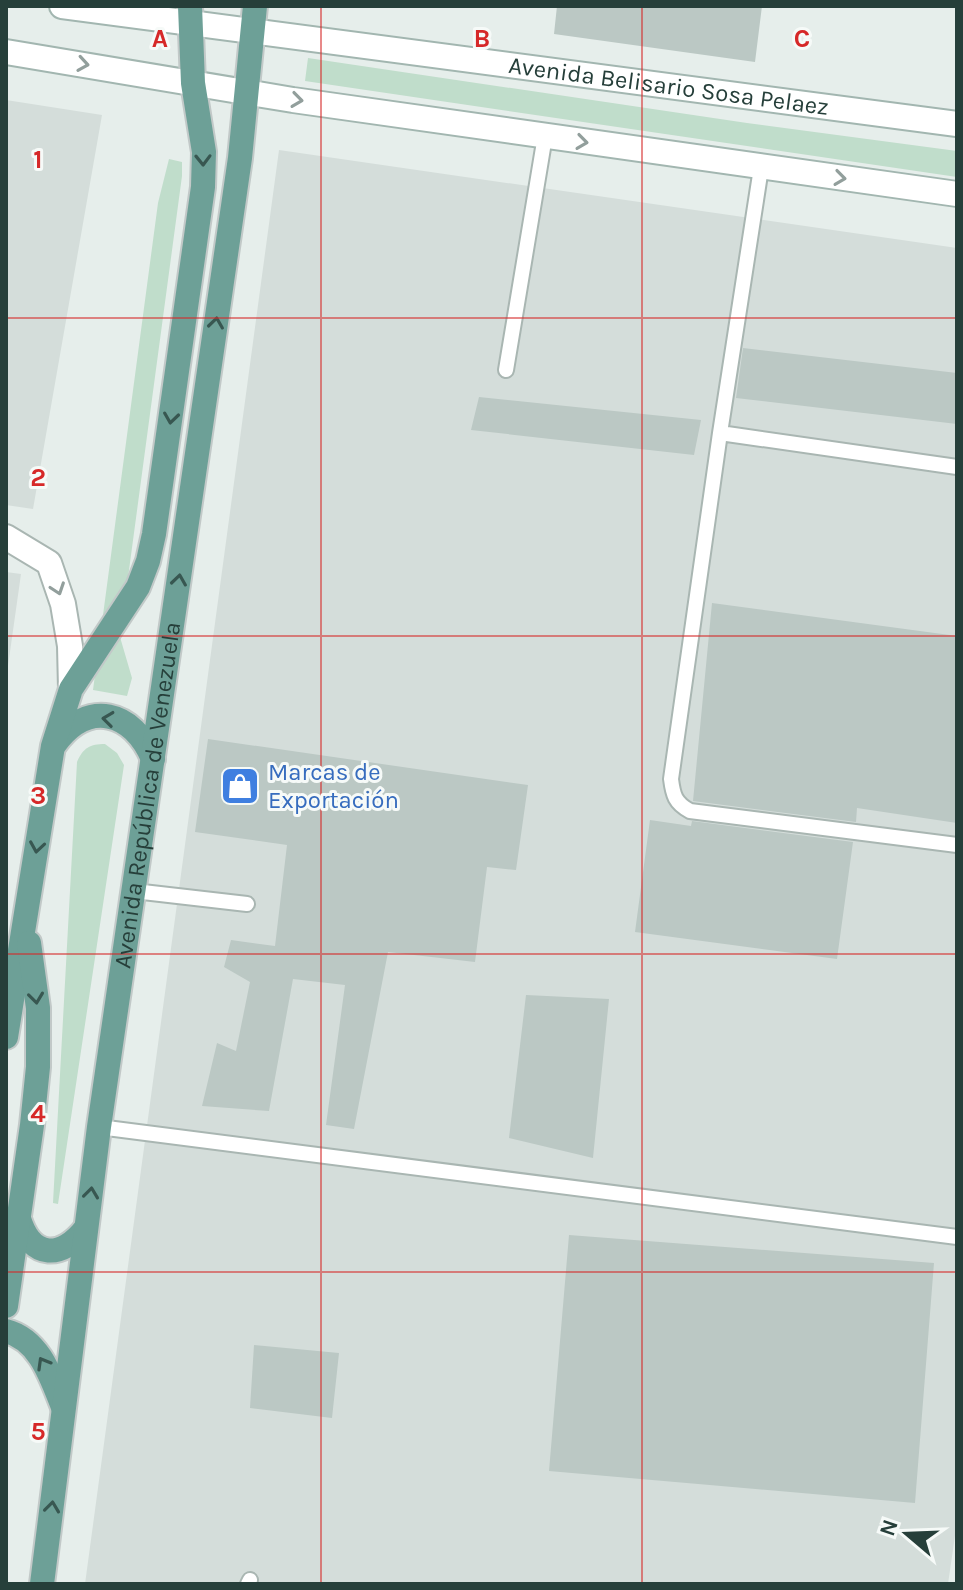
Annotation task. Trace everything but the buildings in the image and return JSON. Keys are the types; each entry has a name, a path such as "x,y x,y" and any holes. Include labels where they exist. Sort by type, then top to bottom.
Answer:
{"main road":[{"name":"Avenida República de Venezuela","path":"42,1584 99,1127 240,158 255,6"},
{"name":"Avenida República de Venezuela","path":"6,1037 53,746 71,689 138,587 154,534 203,187 204,152 193,83 190,14"},
{"path":"53,746 67,728 86,718 108,716 129,724 145,739 153,759"},
{"name":"Avenida República de Venezuela","path":"6,1306 38,1067 38,1008 26,920"},
{"path":"19,1219 24,1234 34,1245 48,1251 63,1250 76,1242 86,1228"},
{"path":"6,1331 30,1343 43,1361 63,1409"}],"street":[{"name":"Avenida Belisario Sosa Pelaez","path":"62,6 190,14 252,31 957,124"},
{"path":"6,52 247,92 957,194"},
{"path":"6,537 49,563 63,604 70,646 71,689"}],"lane":[{"path":"506,370 545,136"},
{"path":"761,168 671,779 676,802 690,811 957,845"},
{"path":"720,433 957,467"},
{"path":"134,891 247,904"},
{"path":"99,1127 957,1237"}],"shaded area":[{"path":"6,100 102,115 33,509 6,505"},
{"path":"279,150 957,248 957,1522 948,1584 85,1584"},
{"path":"6,572 21,574 6,680"}],"green space":[{"path":"308,58 957,151 957,177 305,81"},
{"path":"169,159 182,162 182,176 120,637 132,678 127,696 93,690 158,203"},
{"path":"105,744 117,753 124,765 58,1204 53,1203 77,762 88,748"}],"place":[{"name":"Marcas de Exportación","path":"240,786"}]}
